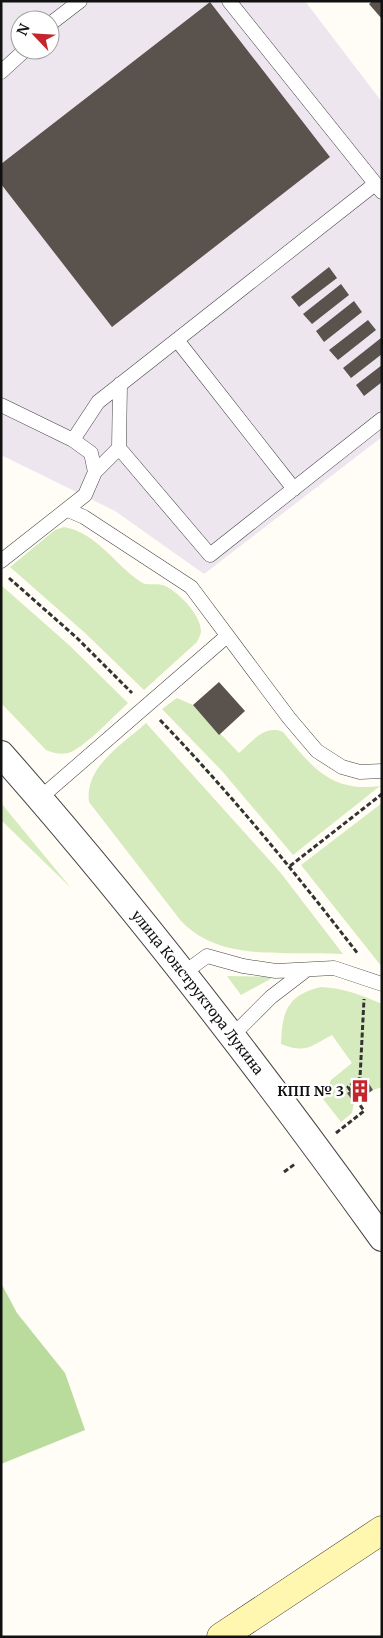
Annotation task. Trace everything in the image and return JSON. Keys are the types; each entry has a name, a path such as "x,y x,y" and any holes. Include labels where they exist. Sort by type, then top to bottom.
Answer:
{"street":[{"name":"улица Конструктора Лукина","path":"1,754 185,972 382,1238"},
{"path":"221,1637 382,1530"}],"lane":[{"path":"60,16 80,1"},
{"path":"73,440 98,402 378,188 229,1"},
{"path":"1,72 14,60"},
{"path":"177,340 294,489"},
{"path":"120,384 119,448 210,554 382,419"},
{"path":"1,405 73,440 91,453 95,472"},
{"path":"1,561 85,496 95,472 119,448"},
{"path":"68,510 84,517 191,587 317,751 334,763 360,772 382,771"},
{"path":"40,798 145,705 227,636"},
{"path":"185,972 207,956 243,966 276,971 334,968 382,984"},
{"path":"232,1036 271,997 305,971"}],"path":[{"path":"8,577 77,638 214,776 290,866 361,958"},
{"path":"290,866 382,794"},
{"path":"358,1101 348,1087 360,1078 364,996"}],"shaded area":[{"path":"6,1 305,1 382,102 382,437 204,574 115,511 1,455 1,5"}],"green space":[{"path":"64,527 76,530 96,542 141,582 163,585 175,592 188,604 197,618 201,631 197,642 144,690 84,632 10,567 55,530"},
{"path":"1,585 69,645 128,703 90,739 68,753 63,754 46,750 1,703"},
{"path":"177,698 193,705 239,753 259,735 270,730 276,730 283,732 313,766 335,781 363,787 380,786 293,855 222,771 162,709"},
{"path":"146,723 280,872 343,954 257,952 236,949 216,944 198,935 181,921 89,802 89,789 99,767 107,757"},
{"path":"1,803 71,888 1,820"},
{"path":"382,803 382,967 301,865"},
{"path":"227,976 274,977 241,995"},
{"path":"321,987 352,992 382,1004 382,1087 373,1090 366,1080 347,1092 354,1103 352,1113 341,1122 323,1099 331,1080 352,1063 332,1035 303,1048 281,1044 283,1023 289,1006 301,995"},
{"path":"1,1283 17,1313 65,1373 85,1430 1,1464"}],"building":[{"path":"372,1 382,1 382,19 369,4"},
{"path":"210,2 330,157 112,327 1,184 1,164"},
{"path":"329,267 337,278 299,307 291,297"},
{"path":"341,284 349,295 312,324 303,314"},
{"path":"354,301 362,312 324,342 316,331"},
{"path":"368,320 376,330 338,360 329,350"},
{"path":"381,338 382,354 351,378 343,368"},
{"path":"382,365 382,382 364,396 356,385"},
{"path":"219,682 245,711 219,735 193,705"},
{"name":"КПП № 3","path":"366,1079 373,1090 354,1103 347,1093"}],"place":[{"name":"КПП № 3","path":"360,1091"}]}
